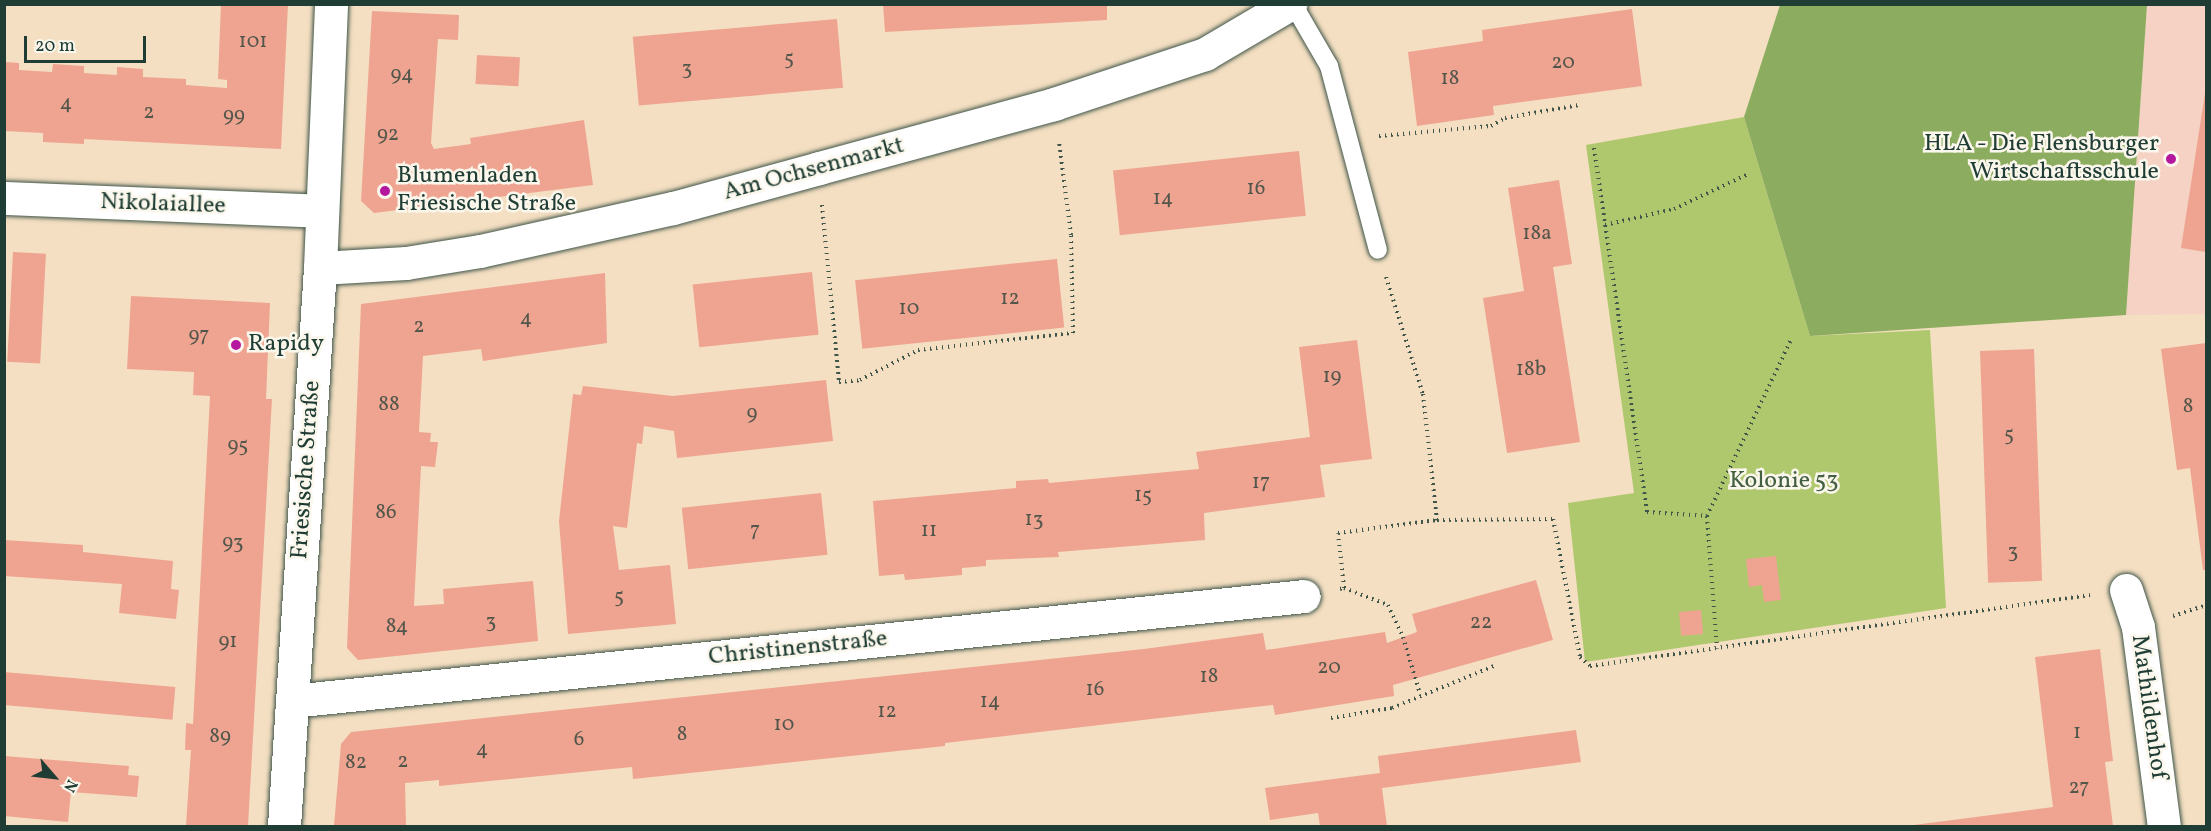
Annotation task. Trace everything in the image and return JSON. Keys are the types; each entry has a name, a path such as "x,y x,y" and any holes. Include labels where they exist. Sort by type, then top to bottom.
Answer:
{"street":[{"name":"Friesische Straße","path":"284,826 320,268 331,4"},
{"name":"Am Ochsenmarkt","path":"320,268 406,263 480,251 673,208 1054,104 1205,54 1291,4"},
{"name":"Nikolaiallee","path":"4,198 322,211"},
{"name":"Mathildenhof","path":"2126,590 2138,627 2164,826"},
{"name":"Christinenstraße","path":"292,701 1304,596"}],"lane":[{"path":"1291,4 1329,66 1378,250"}],"path":[{"path":"819,168 839,382 860,380 918,350 1073,333 1071,236 1054,104"},
{"path":"1348,139 1491,126 1505,118 1580,105"},
{"path":"1594,148 1647,512 1707,516"},
{"path":"1605,225 1674,209 1748,174"},
{"path":"1378,250 1423,394 1437,520"},
{"path":"1717,649 1707,516 1792,338"},
{"path":"1344,588 1338,533 1437,520 1553,519 1580,657 1590,666 2126,590"},
{"path":"1304,596 1344,588 1388,605 1403,637 1420,694"},
{"path":"1331,718 1392,708 1420,694 1494,666"}],"shaded area":[{"name":"HLA - Die Flensburger Wirtschaftsschule","path":"2147,5 2206,5 2206,314 2126,315"}],"green space":[{"path":"1780,5 2147,5 2126,315 1810,336 1744,117"},
{"name":"Kolonie 53","path":"1744,117 1810,336 1930,330 1946,608 1585,662 1568,503 1634,493 1586,145"}],"building":[{"path":"221,4 288,4 281,149 84,139 84,144 43,142 43,133 4,131 4,62 19,63 19,70 52,72 53,64 84,66 84,73 117,75 117,67 143,69 143,77 186,79 186,85 227,88 227,80 218,79"},
{"path":"883,4 1107,4 1107,20 885,32"},
{"path":"1632,9 1642,86 1493,106 1494,115 1417,126 1408,52 1483,41 1482,30"},
{"path":"372,11 459,15 458,40 438,39 431,143 434,149 471,144 470,138 584,120 593,185 374,213 361,201"},
{"path":"837,19 843,88 639,106 633,37"},
{"path":"477,55 520,57 518,86 475,84"},
{"path":"2206,93 2206,252 2181,248"},
{"path":"1299,151 1306,216 1120,235 1113,171"},
{"path":"1559,180 1572,264 1553,267 1580,442 1507,453 1483,298 1524,291 1508,188"},
{"path":"13,252 46,254 40,364 7,362"},
{"path":"1057,259 1064,328 862,349 855,280"},
{"path":"812,272 819,335 699,347 693,285"},
{"path":"605,273 607,343 483,361 481,349 423,356 419,432 431,433 430,442 438,442 435,467 421,466 414,606 444,604 443,589 533,581 538,641 358,660 347,648 361,304"},
{"path":"131,296 270,303 266,399 272,399 248,826 186,826 191,750 185,750 186,723 193,724 210,396 193,395 194,372 127,369"},
{"path":"1357,340 1372,459 1320,465 1325,497 1204,513 1205,540 1058,552 1059,557 986,560 986,566 962,568 962,575 905,580 904,574 879,576 873,501 1016,488 1016,481 1048,479 1049,483 1199,469 1196,452 1310,437 1299,347"},
{"path":"2206,343 2206,570 2203,570 2190,468 2177,470 2161,349"},
{"path":"2034,349 2042,581 1988,583 1980,351"},
{"path":"826,380 833,441 677,458 674,431 644,426 642,444 637,443 627,528 613,526 619,570 670,565 676,624 568,634 559,521 573,394 581,395 583,386 673,396"},
{"path":"821,493 827,555 688,569 682,508"},
{"path":"4,540 83,545 83,552 173,561 171,589 179,590 176,619 119,613 122,584 4,576"},
{"path":"1776,556 1781,600 1764,602 1762,585 1749,587 1746,559"},
{"path":"1536,580 1553,640 1393,685 1394,696 1275,715 1273,705 945,743 945,746 633,779 632,767 439,786 439,780 405,783 406,826 334,826 341,744 351,732 1144,649 1263,633 1266,650 1385,632 1387,643 1417,632 1412,614"},
{"path":"1701,610 1703,634 1681,636 1679,612"},
{"path":"2100,649 2113,761 2105,762 2113,826 1906,826 2053,807 2035,657"},
{"path":"4,672 175,687 172,720 4,705"},
{"path":"1576,730 1581,762 1382,788 1387,826 1320,826 1318,813 1270,820 1265,788 1380,773 1378,756"},
{"path":"4,756 129,766 128,775 139,776 137,797 71,792 68,822 4,816"}],"place":[{"name":"HLA - Die Flensburger Wirtschaftsschule","path":"2171,159"},
{"name":"Blumenladen Friesische Straße","path":"385,191"},
{"name":"Rapidy","path":"236,345"}]}
